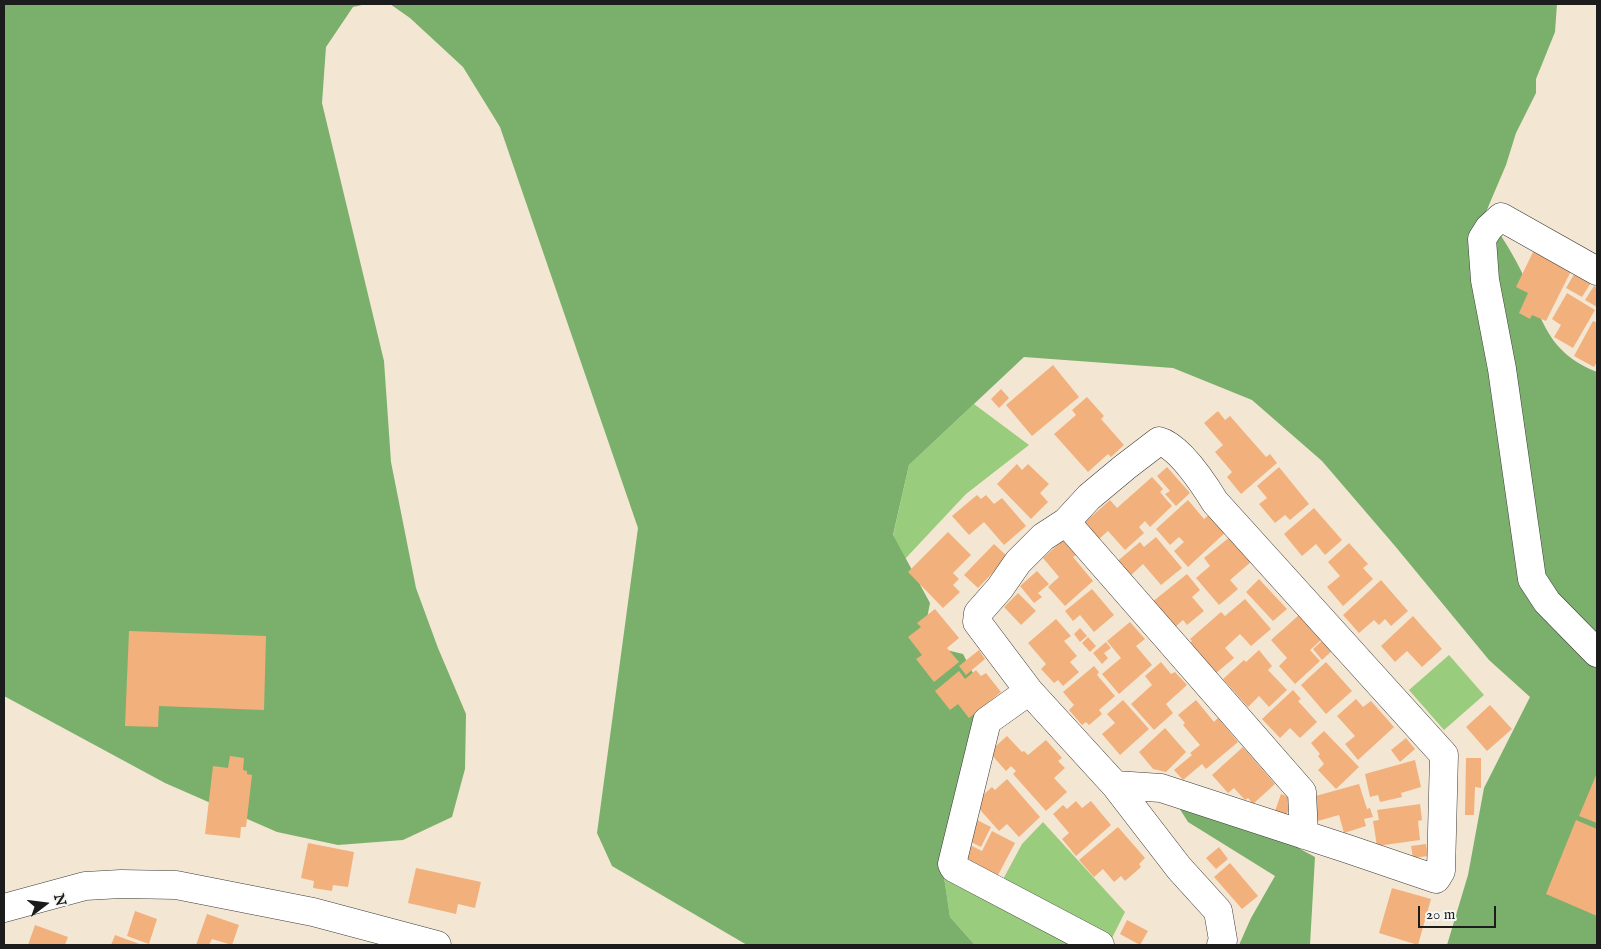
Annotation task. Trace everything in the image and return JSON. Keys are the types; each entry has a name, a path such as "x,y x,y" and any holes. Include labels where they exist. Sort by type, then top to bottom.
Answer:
{"street":[{"path":"1597,272 1501,217 1489,228 1482,239 1485,280 1504,386 1532,579 1547,602 1597,653"},
{"path":"1115,786 1161,788 1436,880 1441,871 1444,755 1215,502 1203,482 1169,444 1159,441 1089,497 1066,522 1043,537 1018,562 1000,588 978,613 976,622 1029,690 1115,786 1179,868 1218,911 1223,940 1220,945"},
{"path":"1066,522 1302,792 1304,835"},
{"path":"1029,690 987,721 952,864 954,868 1100,945"},
{"path":"4,908 85,886 121,884 176,886 313,912 437,945"}],"green space":[{"path":"4,4 366,4 353,7 326,47 322,103 384,361 391,462 416,588 438,648 466,714 465,769 452,817 403,840 338,845 277,832 165,783 4,696"},
{"path":"390,4 1557,4 1555,32 1536,79 1536,93 1516,133 1506,165 1486,212 1525,278 1538,311 1553,339 1564,352 1578,363 1597,372 1597,945 1447,945 1468,875 1484,788 1530,697 1489,660 1322,461 1252,400 1173,368 1024,357 909,465 893,535 930,603 922,644 963,654 985,696 942,864 950,917 974,944 747,945 612,866 597,833 638,528 500,127 463,67 410,18"},
{"path":"974,404 1029,445 966,494 905,559 893,536 909,465"},
{"path":"1449,655 1484,695 1444,730 1409,690"},
{"path":"1174,800 1291,844 1315,857 1310,945 1239,945 1251,918 1275,876 1188,822"},
{"path":"1043,822 1125,912 1110,942 1000,885 1022,844"},
{"path":"942,864 1077,945 974,944 950,917"}],"building":[{"path":"1534,250 1572,269 1546,321 1532,315 1530,319 1519,313 1528,293 1516,287"},
{"path":"1576,271 1592,281 1582,297 1566,288"},
{"path":"1594,286 1597,288 1597,307 1585,300"},
{"path":"1567,293 1595,310 1573,348 1554,337 1561,325 1552,319"},
{"path":"1593,321 1597,323 1597,362 1594,367 1574,356"},
{"path":"1053,365 1079,397 1032,436 1006,405"},
{"path":"1001,389 1009,398 999,408 991,399"},
{"path":"1087,397 1104,416 1101,419 1124,445 1111,457 1108,454 1088,472 1054,434 1076,415 1072,410"},
{"path":"1218,411 1225,420 1230,416 1266,457 1270,454 1277,463 1241,494 1227,477 1232,472 1215,452 1223,445 1204,423"},
{"path":"1017,464 1022,470 1028,464 1049,484 1040,493 1048,502 1031,519 997,484"},
{"path":"1167,467 1190,493 1176,506 1165,494 1170,491 1157,476"},
{"path":"1279,467 1309,504 1290,520 1285,515 1275,523 1259,504 1267,498 1257,486"},
{"path":"1152,477 1163,489 1160,492 1172,506 1150,527 1145,521 1139,527 1144,533 1125,550 1108,531 1098,540 1083,524 1110,500 1117,508"},
{"path":"977,495 981,499 986,495 994,504 1002,498 1026,526 1004,545 984,522 969,535 952,516"},
{"path":"1188,500 1204,519 1211,513 1227,531 1188,567 1174,551 1184,542 1179,537 1170,545 1156,529"},
{"path":"1314,508 1342,540 1325,555 1316,544 1302,556 1284,534"},
{"path":"948,532 971,555 953,573 959,579 953,585 960,592 943,608 908,572"},
{"path":"1231,536 1252,561 1230,580 1238,589 1219,605 1196,578 1210,566 1204,558"},
{"path":"1156,537 1182,568 1161,585 1143,564 1127,579 1114,564 1140,542 1144,547"},
{"path":"1063,540 1076,555 1073,557 1093,581 1065,606 1048,587 1059,577 1043,558"},
{"path":"1349,543 1368,564 1363,568 1373,579 1343,606 1327,587 1340,576 1328,562"},
{"path":"994,544 1008,557 978,588 964,575"},
{"path":"1037,571 1049,584 1038,593 1042,597 1034,603 1020,586"},
{"path":"1187,574 1200,590 1192,597 1204,611 1187,625 1183,620 1173,629 1151,603"},
{"path":"1259,579 1287,609 1273,621 1246,592"},
{"path":"1381,580 1408,611 1391,626 1385,619 1379,625 1374,620 1359,633 1343,615"},
{"path":"1092,589 1114,615 1094,632 1080,615 1073,621 1065,611"},
{"path":"1018,593 1036,611 1021,625 1004,607"},
{"path":"1245,599 1271,629 1251,646 1240,634 1225,648 1234,658 1216,673 1186,646 1192,641 1190,639 1221,612 1225,616"},
{"path":"935,609 959,638 947,648 959,662 934,682 916,659 922,655 908,637 921,627 917,623"},
{"path":"1299,615 1321,640 1310,650 1320,661 1295,684 1279,666 1287,658 1271,640"},
{"path":"1413,616 1442,649 1422,667 1407,651 1395,662 1381,646"},
{"path":"1056,619 1071,636 1064,641 1077,656 1070,662 1079,672 1063,686 1058,680 1054,683 1041,669 1046,664 1028,643"},
{"path":"1130,622 1145,639 1136,646 1152,665 1119,694 1102,674 1121,658 1107,641"},
{"path":"1080,628 1087,636 1080,642 1074,634"},
{"path":"129,631 266,636 264,710 159,706 158,727 125,726"},
{"path":"1088,637 1096,646 1090,652 1082,643"},
{"path":"1325,638 1334,649 1322,660 1313,649"},
{"path":"1106,642 1111,648 1104,653 1108,658 1102,664 1093,653"},
{"path":"979,650 985,659 966,675 959,666"},
{"path":"1259,650 1272,666 1268,670 1287,690 1269,707 1259,696 1248,707 1223,679 1244,660 1246,662"},
{"path":"1161,662 1171,674 1175,672 1187,685 1166,704 1173,713 1154,730 1131,704 1152,685 1145,676"},
{"path":"1326,662 1352,691 1326,714 1301,685"},
{"path":"1094,666 1099,672 1097,675 1115,696 1099,710 1102,714 1089,725 1086,722 1082,725 1069,710 1074,705 1063,692"},
{"path":"976,670 981,676 986,673 1001,692 969,718 958,704 950,710 935,691 959,671 965,679"},
{"path":"1293,690 1301,699 1298,701 1317,722 1300,738 1290,728 1280,738 1262,719"},
{"path":"1356,699 1363,707 1371,701 1394,727 1358,760 1345,744 1355,736 1337,716"},
{"path":"1123,700 1149,729 1120,755 1102,734 1115,723 1107,714"},
{"path":"1196,700 1214,722 1218,718 1238,742 1206,769 1202,764 1183,780 1174,770 1192,755 1190,753 1200,745 1183,725 1185,723 1178,715"},
{"path":"1490,705 1512,729 1487,751 1466,727"},
{"path":"1165,728 1186,752 1166,772 1153,769 1139,752"},
{"path":"1324,731 1359,767 1336,789 1318,770 1324,764 1318,756 1320,754 1311,743"},
{"path":"1007,736 1022,752 1024,751 1028,755 1046,740 1062,758 1058,761 1065,768 1054,778 1067,792 1046,811 1013,774 1016,771 1011,766 1006,771 989,752"},
{"path":"1406,738 1415,749 1400,762 1391,750"},
{"path":"1243,747 1275,784 1253,804 1248,798 1245,800 1234,788 1228,793 1212,775"},
{"path":"230,756 244,758 243,770 247,771 247,774 252,775 246,827 241,827 240,838 205,834 213,766 228,768"},
{"path":"1466,758 1481,758 1481,788 1475,787 1474,815 1465,815"},
{"path":"1415,760 1421,787 1401,793 1402,797 1380,802 1378,795 1370,797 1365,774"},
{"path":"1597,773 1597,823 1579,816"},
{"path":"1007,779 1040,817 1019,837 1007,824 999,831 974,803 992,787 995,790"},
{"path":"1359,784 1367,809 1370,808 1373,817 1364,819 1366,826 1344,833 1339,815 1318,821 1312,797"},
{"path":"1281,794 1293,799 1286,816 1275,811"},
{"path":"1076,801 1082,808 1091,801 1111,825 1076,856 1062,839 1069,833 1053,814 1063,805 1067,809"},
{"path":"1420,804 1422,820 1418,821 1420,840 1377,846 1373,821 1379,820 1377,810"},
{"path":"975,819 991,827 981,847 965,839"},
{"path":"1576,820 1597,829 1597,916 1546,894"},
{"path":"1118,827 1145,858 1139,864 1141,867 1125,881 1121,876 1114,882 1103,869 1094,877 1079,860"},
{"path":"992,831 1015,843 997,877 959,857 966,843 982,851"},
{"path":"308,843 354,852 348,887 333,885 332,891 313,888 314,881 301,878"},
{"path":"1426,844 1428,856 1413,858 1411,846"},
{"path":"1219,847 1228,859 1216,869 1206,858"},
{"path":"1230,863 1258,896 1242,909 1214,877"},
{"path":"416,868 481,882 475,908 458,904 456,914 408,903"},
{"path":"1392,888 1431,899 1418,945 1379,933"},
{"path":"135,911 157,919 149,944 127,936"},
{"path":"207,914 239,925 232,945 212,939 209,945 196,945"},
{"path":"1127,920 1148,931 1140,945 1120,934"},
{"path":"35,925 68,937 65,945 28,945"},
{"path":"115,935 142,945 111,945"}]}
